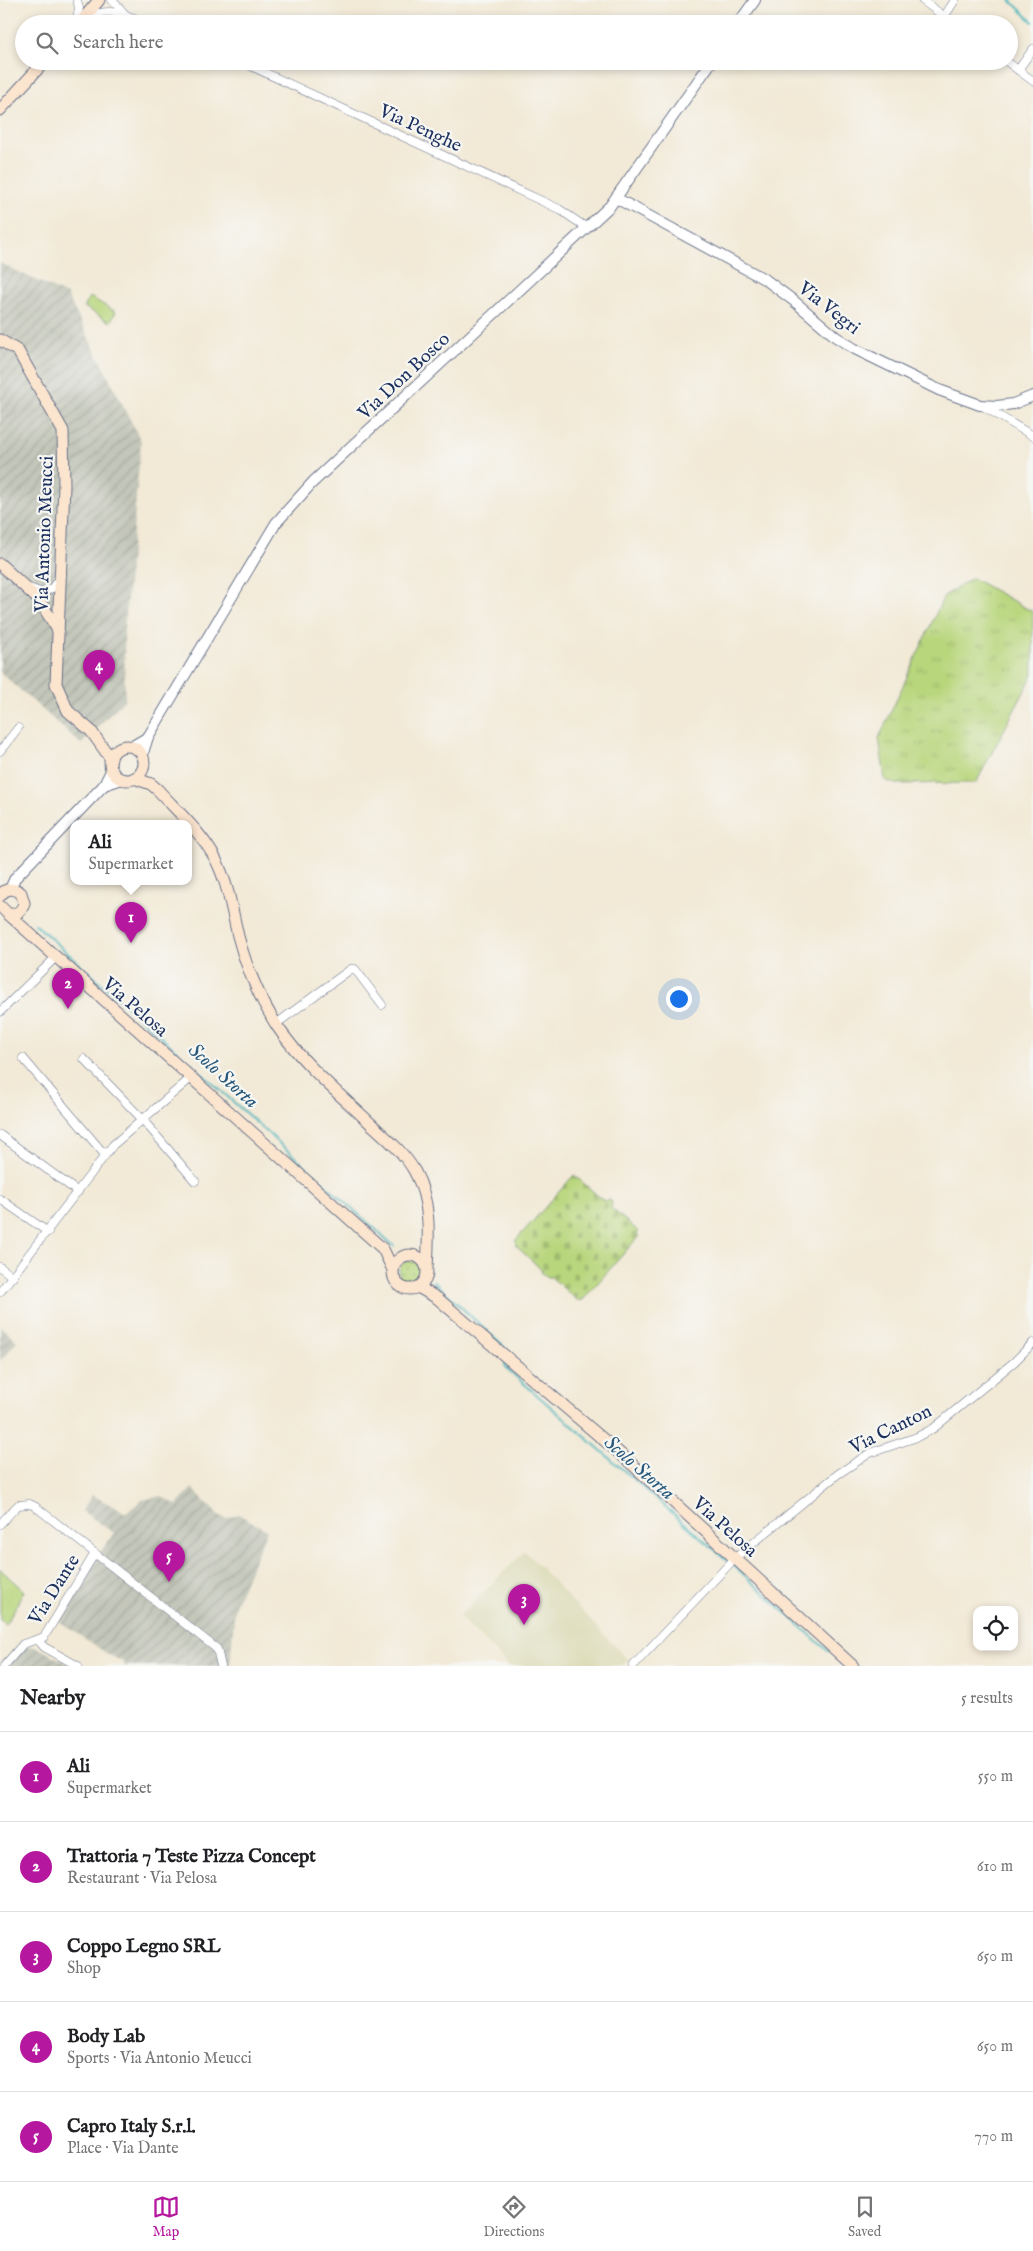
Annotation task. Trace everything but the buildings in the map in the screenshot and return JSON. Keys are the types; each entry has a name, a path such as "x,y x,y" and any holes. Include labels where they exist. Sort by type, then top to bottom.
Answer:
{"main road":[{"path":"86,15 99,0"},
{"path":"0,110 37,70"},
{"name":"Via Antonio Meucci","path":"0,340 18,350 63,431 61,576 56,684 68,711 96,737 111,764"},
{"path":"0,564 39,600 58,630"},
{"name":"Via Antonio Meucci","path":"96,737 125,747"},
{"path":"125,747 143,761 151,784 186,820"},
{"name":"Via Don Bosco","path":"111,764 125,747"},
{"name":"Via Don Bosco","path":"128,779 142,771 143,761"},
{"path":"111,764 128,779 151,784"},
{"path":"192,827 215,859 227,886 239,938 250,973 276,1024 308,1063 396,1146 414,1171 424,1192 428,1218 424,1278"},
{"path":"0,896 10,889 21,893 24,903 22,910 23,929"},
{"path":"4,910 15,914 22,910"},
{"name":"Via Pelosa","path":"4,910 383,1249 398,1284 408,1289 424,1278"},
{"path":"393,1270 395,1264 419,1248 428,1232"},
{"name":"Via Pelosa","path":"383,1249 421,1259 424,1278 437,1298 624,1457 732,1562 853,1666"}],"street":[{"path":"77,0 80,15"},
{"path":"112,0 125,14"},
{"path":"744,15 755,0"},
{"path":"922,0 941,15"},
{"path":"945,15 955,0"},
{"path":"98,15 108,11 125,14"},
{"path":"1033,49 1018,70 1033,81"},
{"name":"Via Penghe","path":"259,70 559,209 587,228"},
{"name":"Via Don Bosco","path":"143,761 148,737 276,523 291,505 587,228 616,198 706,70"},
{"name":"Via Vegri","path":"616,198 766,280 836,337 855,349 939,390 980,405 998,406 1013,404 1033,396"},
{"path":"980,405 1033,436"},
{"path":"23,584 43,593 52,588 61,576"},
{"path":"0,751 18,728"},
{"name":"Via Don Bosco","path":"125,747 148,737"},
{"name":"Via Don Bosco","path":"71,820 104,785 111,764"},
{"name":"Via Don Bosco","path":"104,785 128,779"},
{"name":"Via Don Bosco","path":"10,889 22,872 70,821"},
{"path":"21,893 22,872"},
{"path":"0,1012 56,957"},
{"path":"276,1024 355,969 382,1005"},
{"path":"23,1058 105,1155"},
{"path":"84,1059 143,1120 195,1181"},
{"path":"0,1292 13,1278 105,1155 192,1077"},
{"path":"0,1135 78,1192"},
{"path":"0,1199 48,1232"},
{"path":"0,1268 13,1278"},
{"name":"Via Canton","path":"633,1666 732,1562 860,1458 881,1448 917,1437 934,1428 1014,1362 1033,1343"},
{"name":"Via Dante","path":"0,1524 14,1507 20,1504 30,1504 173,1612 217,1649 221,1666"},
{"name":"Via Dante","path":"4,1666 19,1647 27,1642 44,1637 95,1553"},
{"name":"Via Dante","path":"38,1640 44,1647 78,1666"}],"shaded area":[{"path":"0,263 67,295 141,441 124,631 125,699 81,744 0,672"},
{"path":"0,1326 17,1341 0,1361"},
{"path":"192,1488 218,1515 226,1519 238,1514 267,1530 235,1605 230,1666 124,1666 125,1663 106,1653 59,1621 97,1557 114,1533 82,1511 92,1495 126,1513 142,1500 161,1496 177,1505"},
{"path":"525,1551 628,1660 622,1666 509,1666 459,1616"},
{"path":"35,1646 72,1666 7,1666 21,1648"}],"green space":[{"path":"90,297 116,312 110,322 84,307"},
{"path":"972,578 1033,612 1033,675 976,783 895,784 885,780 879,738 944,596"},
{"path":"574,1175 604,1201 609,1200 612,1202 611,1208 639,1232 637,1234 639,1236 582,1301 580,1299 578,1301 550,1276 549,1278 541,1272 542,1270 515,1245 517,1243 515,1241"},
{"path":"410,1261 418,1264 421,1272 418,1280 410,1283 402,1280 399,1272 402,1264"},
{"path":"0,1569 24,1591 6,1625 0,1620"}],"waterway":[{"path":"1010,0 1033,22"},
{"name":"Scolo Storta","path":"35,924 394,1246"},
{"name":"Scolo Storta","path":"433,1281 506,1349"},
{"name":"Scolo Storta","path":"505,1362 505,1367 729,1562"},
{"name":"Scolo Storta","path":"733,1565 828,1651"}],"place":[{"name":"Body Lab","path":"99,691"},
{"name":"Ali","path":"131,943"},
{"name":"Trattoria 7 Teste Pizza Concept","path":"68,1009"},
{"name":"Capro Italy S.r.l.","path":"169,1582"},
{"name":"Coppo Legno SRL","path":"524,1625"}]}
